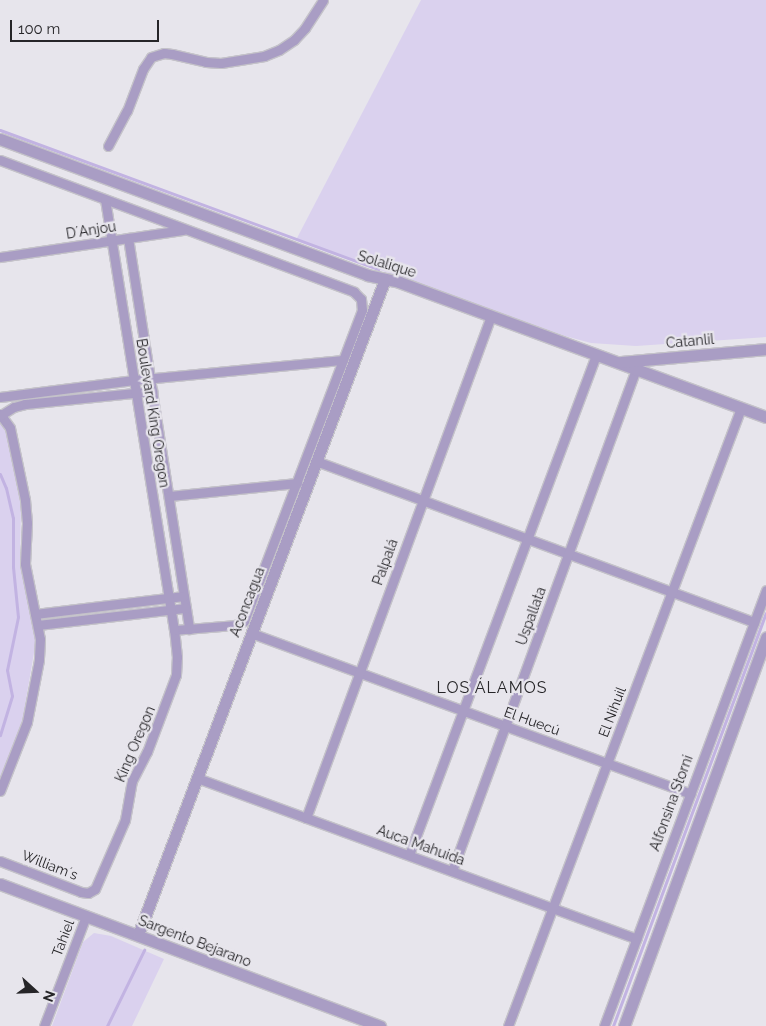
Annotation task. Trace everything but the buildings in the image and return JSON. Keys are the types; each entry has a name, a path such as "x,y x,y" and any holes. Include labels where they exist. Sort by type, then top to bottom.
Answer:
{"street":[{"path":"108,146 127,111 143,69 151,58 164,53 206,62 221,63 264,56 294,40 305,28 323,0"},
{"name":"Solalique","path":"0,139 367,275 385,279 491,316 766,417"},
{"path":"0,160 357,293 363,302 362,310 244,621 239,625 174,630"},
{"name":"Boulevard King Oregon","path":"105,200 174,630"},
{"name":"D´Anjou","path":"0,257 186,229"},
{"name":"Boulevard King Oregon","path":"128,238 190,629"},
{"name":"Aconcagua","path":"138,935 385,279"},
{"name":"Palpalá","path":"306,818 491,316"},
{"name":"Catanlil","path":"616,362 766,349"},
{"path":"409,855 596,355"},
{"path":"0,397 150,378 343,360"},
{"name":"Uspallata","path":"452,871 636,369"},
{"path":"0,791 18,748 30,708 39,654 38,625 24,564 28,523 10,428 1,415 14,407 25,404 152,391"},
{"name":"El Nihuil","path":"508,1026 741,408"},
{"path":"316,461 754,622"},
{"path":"169,496 297,482"},
{"name":"Alfonsina Storni","path":"604,1026 766,590"},
{"path":"35,614 184,596"},
{"path":"38,625 186,608"},
{"name":"King Oregon","path":"92,892 100,882 125,820 132,781 145,756 174,685 177,666 174,630"},
{"name":"El Huecú","path":"251,633 690,794"},
{"path":"624,1026 766,637"},
{"name":"Auca Mahuida","path":"197,778 636,939"},
{"name":"William´s","path":"0,861 80,892 92,892"},
{"name":"Sargento Bejarano","path":"0,884 380,1026"},
{"name":"Tahiel","path":"44,1026 86,916"}],"shaded area":[{"path":"421,0 766,0 766,337 636,346 591,343 565,336 296,240"},
{"path":"0,421 6,433 21,505 20,559 36,641 22,723 0,782"},
{"path":"94,933 111,936 164,959 132,1026 52,1026 83,942"}],"waterway":[{"path":"0,130 378,269"},
{"path":"0,474 6,488 13,518 13,567 18,617 7,670 12,696 0,735"},
{"path":"613,1026 766,613"},
{"path":"107,1026 144,950"}],"district":[{"name":"LOS ÁLAMOS","path":"492,688"}]}
